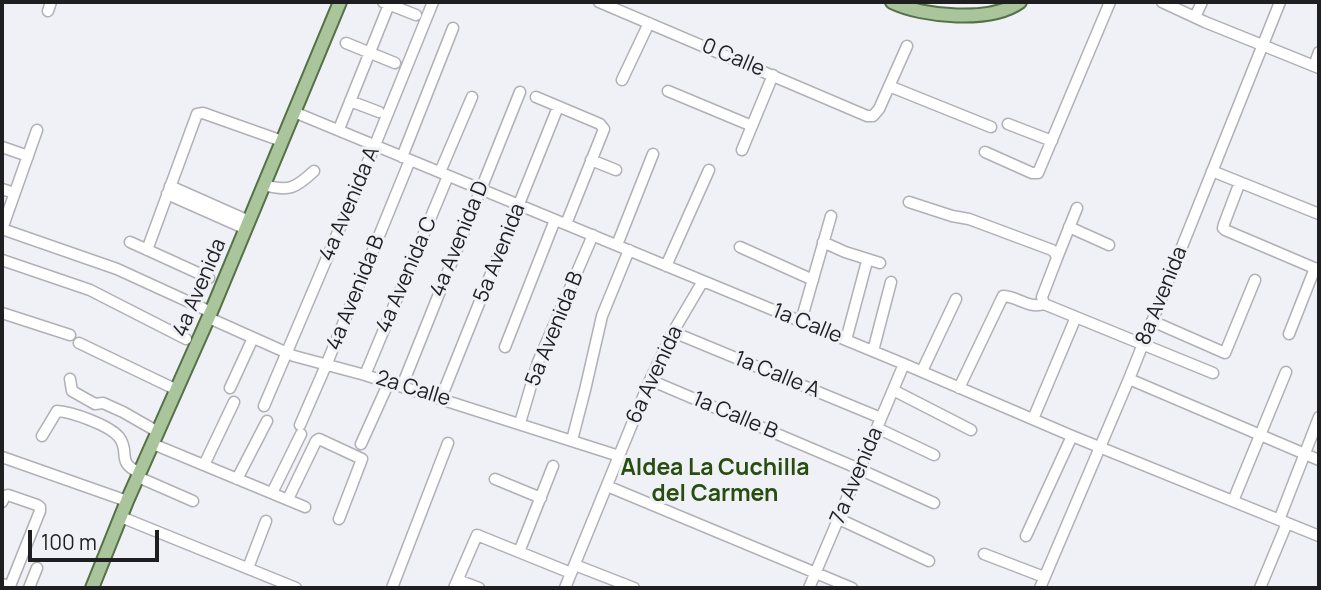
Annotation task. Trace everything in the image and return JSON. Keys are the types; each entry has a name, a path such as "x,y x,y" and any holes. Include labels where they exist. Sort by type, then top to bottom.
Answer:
{"main road":[{"name":"4a Avenida","path":"92,588 127,501 210,315 340,2"},
{"path":"892,2 929,13 957,16 1004,11 1020,2"}],"street":[{"name":"4a Avenida A","path":"264,406 433,2"},
{"name":"0 Calle","path":"599,2 867,116 876,114 889,86"},
{"path":"985,152 1032,173 1038,173 1110,2"},
{"path":"1162,2 1317,67 1319,52"},
{"path":"1195,17 1202,2"},
{"name":"8a Avenida","path":"1040,588 1129,379 1280,2"},
{"path":"339,129 387,3 416,15"},
{"path":"622,80 649,23"},
{"name":"4a Avenida B","path":"272,493 327,363 453,28"},
{"path":"346,43 395,63"},
{"path":"907,46 889,86 991,127"},
{"path":"742,150 773,75"},
{"path":"668,91 752,127"},
{"name":"4a Avenida D","path":"402,386 520,92"},
{"name":"4a Avenida C","path":"365,375 472,97"},
{"path":"536,97 603,126 604,132 566,224"},
{"path":"350,100 379,112"},
{"name":"5a Avenida","path":"441,398 558,107"},
{"name":"1a Calle","path":"295,112 1072,436 1319,536"},
{"path":"147,250 197,114 203,113 282,141"},
{"path":"1008,124 1052,141"},
{"path":"2,229 37,130"},
{"path":"2,147 28,156"},
{"path":"617,245 653,154"},
{"path":"591,160 616,170"},
{"path":"666,266 709,170"},
{"path":"264,186 290,188 302,183 314,171"},
{"path":"1212,171 1319,214"},
{"path":"1240,182 1223,228 1317,269 1289,334"},
{"path":"2,189 14,194"},
{"path":"168,190 248,225"},
{"path":"909,202 1023,238 1052,250 1057,258"},
{"path":"1044,304 1042,297 1077,208"},
{"path":"801,321 831,216"},
{"path":"505,347 555,220"},
{"path":"1069,227 1109,245"},
{"name":"2a Calle","path":"2,229 117,269 287,353 441,398 619,456"},
{"name":"5a Avenida B","path":"520,423 538,362 593,235"},
{"path":"130,242 209,278"},
{"path":"823,242 880,263"},
{"path":"740,247 813,280"},
{"path":"572,440 602,316 629,250"},
{"path":"2,260 90,290 186,340"},
{"path":"846,340 866,265"},
{"path":"1152,321 1225,352 1255,280"},
{"name":"6a Avenida","path":"565,588 650,380 673,332 703,281"},
{"path":"873,351 891,282"},
{"path":"959,388 1003,296 1008,295 1030,305 1044,304 1213,373"},
{"path":"922,372 956,299"},
{"path":"2,313 69,335"},
{"path":"1033,419 1076,317"},
{"name":"1a Calle A","path":"673,332 879,423 934,455"},
{"path":"230,388 253,338"},
{"path":"79,343 177,390"},
{"name":"7a Avenida","path":"809,588 904,364"},
{"path":"1233,501 1286,372"},
{"path":"70,379 72,391 78,395 95,404 107,405 155,438 204,465 305,506"},
{"path":"1129,379 1319,460"},
{"name":"1a Calle B","path":"650,380 934,503"},
{"path":"361,443 389,382"},
{"path":"893,390 971,430"},
{"path":"204,465 234,402"},
{"path":"42,436 57,411 105,426 120,438 128,466 139,475 193,501"},
{"path":"1260,588 1319,417"},
{"path":"237,479 267,421"},
{"path":"1026,536 1072,436"},
{"path":"288,499 319,439 362,459 339,519"},
{"path":"392,588 448,443"},
{"path":"2,457 127,501"},
{"path":"519,552 553,466"},
{"path":"495,479 541,498"},
{"path":"607,486 852,588"},
{"path":"3,499 8,495 40,507 6,585"},
{"path":"121,517 296,588"},
{"path":"838,519 929,561"},
{"path":"247,568 266,521"},
{"path":"479,588 456,584 477,535 519,552 634,588"},
{"path":"984,554 1044,577"},
{"path":"29,588 37,568"}],"district":[{"name":"Aldea La Cuchilla del Carmen","path":"715,482"}]}
